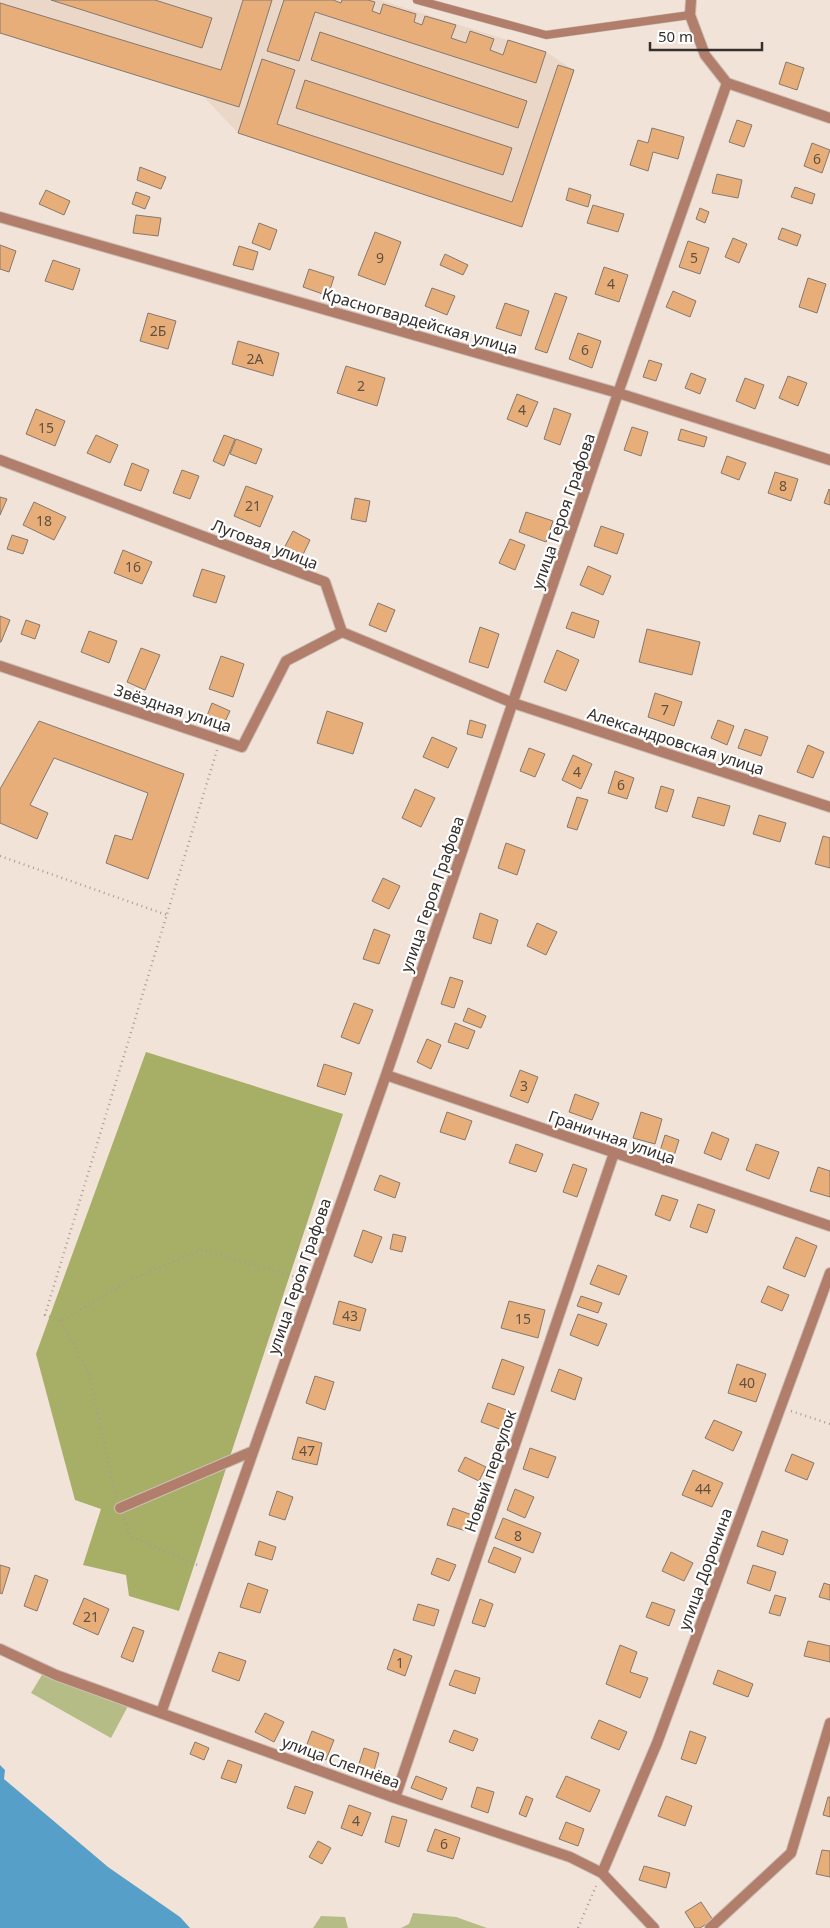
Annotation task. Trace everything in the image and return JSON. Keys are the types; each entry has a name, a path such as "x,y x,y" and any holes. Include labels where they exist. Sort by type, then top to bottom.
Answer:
{"street":[{"path":"691,0 690,15 705,55 727,83 830,118"},
{"name":"улица Героя Графова","path":"160,1713 386,1074 618,394 727,83"},
{"name":"Красногвардейская улица","path":"0,217 618,394 830,460"},
{"name":"Луговая улица","path":"0,460 325,582 342,632"},
{"path":"342,632 513,703"},
{"name":"Звёздная улица","path":"0,666 242,746 286,661 342,632"},
{"name":"Александровская улица","path":"513,703 830,807"},
{"name":"Граничная улица","path":"386,1074 614,1154 830,1226"},
{"name":"Новый переулок","path":"395,1798 614,1154"},
{"name":"улица Доронина","path":"602,1873 657,1743 830,1273"},
{"path":"120,1508 253,1451"},
{"name":"улица Слепнёва","path":"0,1649 56,1676 395,1798 570,1857 602,1873 654,1928"},
{"path":"710,1928 791,1853 830,1724"}],"lane":[{"path":"416,0 546,35 690,15"}],"path":[{"path":"210,1572 189,1561 131,1537 114,1493 89,1374 61,1321 45,1315 220,739"},
{"path":"0,856 167,915"},
{"path":"61,1321 134,1278 202,1250 312,1282"},
{"path":"781,1408 830,1424"},
{"path":"578,1928 602,1873"}],"shaded area":[{"path":"0,0 380,0 546,52 574,70 522,227 238,133 203,96 0,33"}],"green space":[{"path":"146,1052 343,1114 179,1611 129,1596 126,1575 83,1565 101,1509 75,1500 36,1354"},
{"path":"45,1670 128,1706 111,1738 31,1693"},
{"path":"413,1913 456,1917 487,1928 401,1928 409,1924"},
{"path":"321,1916 345,1917 348,1928 313,1928"}],"water":[{"path":"0,1765 5,1770 4,1779 108,1867 180,1917 190,1928 0,1928"}],"building":[{"path":"51,0 155,0 212,18 202,48"},
{"path":"243,0 272,0 239,107 0,33 0,3 221,70"},
{"path":"284,0 333,0 341,3 342,0 368,0 375,2 372,11 380,14 383,4 416,14 414,22 422,25 425,16 456,25 451,38 466,43 470,31 494,39 490,50 503,55 508,40 546,52 536,83 315,12 299,61 267,51"},
{"path":"320,32 527,101 518,128 311,60"},
{"path":"262,59 295,70 277,124 512,202 558,65 574,70 522,227 238,133"},
{"path":"786,62 804,68 797,90 779,84"},
{"path":"305,80 512,148 503,175 296,108"},
{"path":"737,120 752,125 744,147 729,142"},
{"path":"652,128 684,137 678,159 653,152 648,171 630,165 638,140 648,143"},
{"path":"812,143 830,150 822,173 804,166"},
{"path":"140,167 166,177 161,189 137,180"},
{"path":"717,174 742,180 738,198 712,193"},
{"path":"795,187 815,194 812,204 791,197"},
{"path":"569,188 591,195 588,207 566,200"},
{"path":"46,190 70,201 64,215 39,204"},
{"path":"136,192 150,197 145,209 132,204"},
{"path":"593,205 624,214 618,232 587,223"},
{"path":"700,208 709,212 705,223 696,219"},
{"path":"136,215 161,218 158,236 133,233"},
{"path":"259,223 277,230 270,250 252,243"},
{"path":"782,228 801,235 797,246 778,239"},
{"path":"375,232 401,242 385,285 358,275"},
{"path":"733,238 747,244 739,263 725,257"},
{"path":"688,241 709,248 700,274 679,267"},
{"path":"0,245 16,251 9,272 0,269"},
{"path":"239,246 258,252 253,270 233,265"},
{"path":"445,254 468,265 463,275 440,265"},
{"path":"53,260 80,269 73,290 45,281"},
{"path":"604,267 628,275 619,302 595,294"},
{"path":"309,269 334,277 328,296 303,287"},
{"path":"808,278 826,284 817,313 799,307"},
{"path":"432,288 455,296 447,315 425,306"},
{"path":"673,291 696,301 690,317 666,307"},
{"path":"555,293 567,297 547,353 535,349"},
{"path":"505,303 529,311 521,336 496,328"},
{"path":"148,313 176,321 168,349 140,341"},
{"path":"578,333 601,341 592,368 569,359"},
{"path":"238,341 279,353 273,376 232,364"},
{"path":"649,360 662,364 656,381 643,377"},
{"path":"346,366 385,378 377,406 337,393"},
{"path":"691,373 706,379 700,394 685,388"},
{"path":"788,376 807,383 798,406 779,398"},
{"path":"745,378 764,385 755,409 736,401"},
{"path":"517,394 538,402 527,427 507,419"},
{"path":"554,408 571,414 560,445 544,439"},
{"path":"36,409 65,421 55,446 26,434"},
{"path":"632,427 648,432 641,456 624,450"},
{"path":"681,429 707,437 704,447 678,440"},
{"path":"96,435 118,445 110,463 87,453"},
{"path":"224,435 235,439 224,466 213,461"},
{"path":"236,439 262,449 256,464 230,454"},
{"path":"727,456 746,463 739,480 721,473"},
{"path":"132,463 149,470 141,491 124,485"},
{"path":"182,470 199,476 190,499 173,493"},
{"path":"775,472 798,479 791,501 768,493"},
{"path":"246,486 273,496 260,527 234,516"},
{"path":"830,490 830,505 824,503"},
{"path":"0,497 7,499 0,515"},
{"path":"355,498 370,501 366,522 351,519"},
{"path":"34,502 66,517 54,540 23,525"},
{"path":"526,512 553,521 546,542 519,532"},
{"path":"601,526 624,534 617,554 594,546"},
{"path":"293,531 310,540 299,563 281,554"},
{"path":"12,535 28,540 23,554 7,549"},
{"path":"510,539 525,545 515,570 499,563"},
{"path":"123,550 152,562 142,584 114,573"},
{"path":"588,566 611,576 603,595 580,585"},
{"path":"202,569 225,576 216,603 193,596"},
{"path":"378,603 395,610 386,632 369,625"},
{"path":"572,612 599,621 594,638 566,628"},
{"path":"0,616 10,620 1,642 0,642"},
{"path":"26,620 40,625 35,639 21,634"},
{"path":"480,627 499,634 488,668 469,662"},
{"path":"647,629 700,642 692,675 639,662"},
{"path":"89,631 117,641 109,663 81,652"},
{"path":"141,648 160,655 145,690 127,682"},
{"path":"557,650 579,660 566,691 544,682"},
{"path":"221,656 244,664 233,697 209,689"},
{"path":"655,693 682,702 674,726 648,717"},
{"path":"212,703 230,711 222,728 205,721"},
{"path":"327,711 363,723 353,754 317,743"},
{"path":"470,720 486,725 482,738 467,734"},
{"path":"718,720 734,726 727,745 711,738"},
{"path":"39,721 184,774 148,879 106,863 115,835 132,840 148,793 54,758 30,805 48,813 37,839 0,823 0,789"},
{"path":"745,729 768,737 761,756 738,748"},
{"path":"432,737 457,748 448,768 423,757"},
{"path":"808,745 824,752 813,778 797,772"},
{"path":"529,748 545,754 535,777 520,771"},
{"path":"573,755 592,764 581,789 562,780"},
{"path":"615,771 634,778 627,799 608,793"},
{"path":"661,786 674,790 667,812 655,808"},
{"path":"415,789 435,798 421,827 402,818"},
{"path":"577,797 588,800 577,830 567,827"},
{"path":"698,797 730,806 724,826 692,817"},
{"path":"759,815 786,823 780,842 753,834"},
{"path":"823,836 830,838 830,868 815,864"},
{"path":"506,843 525,850 517,875 498,868"},
{"path":"383,878 400,886 389,909 372,901"},
{"path":"480,913 498,920 491,944 473,938"},
{"path":"537,923 557,932 546,955 527,946"},
{"path":"374,929 390,935 379,964 363,959"},
{"path":"450,977 463,981 454,1008 441,1004"},
{"path":"354,1003 373,1010 359,1044 341,1037"},
{"path":"468,1008 486,1016 481,1028 463,1021"},
{"path":"455,1023 475,1031 468,1049 448,1042"},
{"path":"427,1039 441,1045 431,1069 417,1062"},
{"path":"324,1064 352,1073 345,1095 317,1086"},
{"path":"520,1070 538,1077 528,1103 510,1096"},
{"path":"575,1094 599,1103 592,1120 569,1112"},
{"path":"447,1112 472,1121 465,1140 440,1132"},
{"path":"641,1112 662,1119 655,1144 633,1138"},
{"path":"712,1132 729,1139 721,1160 704,1153"},
{"path":"665,1135 679,1140 673,1159 659,1154"},
{"path":"516,1144 543,1154 536,1172 509,1163"},
{"path":"756,1144 779,1152 769,1179 746,1170"},
{"path":"573,1164 587,1169 577,1197 563,1192"},
{"path":"818,1167 830,1171 830,1197 810,1191"},
{"path":"380,1175 400,1183 395,1198 374,1190"},
{"path":"662,1195 678,1200 670,1221 655,1215"},
{"path":"698,1204 715,1210 707,1233 690,1227"},
{"path":"363,1230 382,1237 372,1263 354,1256"},
{"path":"393,1234 406,1237 402,1252 390,1249"},
{"path":"796,1237 817,1246 805,1277 783,1268"},
{"path":"598,1265 627,1276 619,1295 590,1284"},
{"path":"768,1286 789,1295 782,1311 761,1302"},
{"path":"581,1296 602,1303 598,1313 577,1306"},
{"path":"339,1301 366,1309 360,1331 333,1324"},
{"path":"509,1301 545,1310 538,1338 501,1328"},
{"path":"578,1314 607,1324 598,1346 570,1335"},
{"path":"502,1359 524,1367 514,1395 492,1388"},
{"path":"737,1364 766,1374 756,1402 728,1393"},
{"path":"559,1369 582,1378 575,1400 551,1391"},
{"path":"315,1376 334,1382 325,1410 306,1403"},
{"path":"488,1403 509,1411 502,1430 481,1422"},
{"path":"714,1420 742,1432 733,1451 705,1438"},
{"path":"298,1437 322,1443 317,1465 292,1459"},
{"path":"530,1448 556,1457 548,1478 523,1469"},
{"path":"792,1454 814,1463 807,1480 785,1471"},
{"path":"465,1457 486,1467 479,1481 458,1471"},
{"path":"693,1470 723,1483 712,1507 682,1495"},
{"path":"515,1489 534,1497 525,1518 507,1510"},
{"path":"277,1491 293,1497 285,1520 269,1515"},
{"path":"453,1508 472,1515 466,1531 447,1525"},
{"path":"503,1518 541,1533 533,1553 495,1538"},
{"path":"762,1531 788,1540 783,1555 757,1546"},
{"path":"259,1541 276,1547 272,1560 255,1555"},
{"path":"494,1547 521,1558 515,1573 488,1562"},
{"path":"671,1552 693,1563 684,1581 662,1571"},
{"path":"437,1558 456,1565 449,1581 431,1574"},
{"path":"0,1565 10,1568 2,1594 0,1593"},
{"path":"753,1565 776,1572 770,1591 747,1583"},
{"path":"35,1575 48,1580 37,1611 24,1606"},
{"path":"248,1583 268,1590 260,1613 240,1607"},
{"path":"824,1583 830,1585 830,1600 819,1597"},
{"path":"775,1595 786,1598 780,1616 769,1613"},
{"path":"84,1598 109,1609 98,1635 73,1624"},
{"path":"480,1599 493,1604 485,1627 472,1623"},
{"path":"652,1602 675,1610 669,1626 646,1617"},
{"path":"418,1604 439,1610 434,1626 413,1620"},
{"path":"133,1627 144,1631 133,1662 121,1657"},
{"path":"808,1641 830,1646 830,1662 804,1656"},
{"path":"620,1645 637,1652 630,1672 648,1678 640,1698 606,1684"},
{"path":"394,1649 412,1656 405,1676 387,1669"},
{"path":"219,1652 246,1661 239,1681 212,1671"},
{"path":"455,1670 480,1678 475,1694 449,1685"},
{"path":"718,1670 753,1684 748,1697 713,1684"},
{"path":"265,1713 284,1722 274,1742 255,1732"},
{"path":"599,1720 627,1732 619,1750 591,1738"},
{"path":"454,1730 478,1739 473,1751 449,1742"},
{"path":"312,1731 334,1740 326,1760 304,1752"},
{"path":"690,1731 706,1737 696,1764 681,1759"},
{"path":"195,1742 209,1748 204,1760 190,1754"},
{"path":"364,1748 379,1753 373,1774 357,1770"},
{"path":"228,1760 242,1765 236,1783 221,1778"},
{"path":"416,1776 447,1788 442,1800 411,1788"},
{"path":"566,1776 600,1790 590,1812 556,1797"},
{"path":"295,1786 313,1792 305,1814 287,1808"},
{"path":"477,1787 494,1792 488,1813 471,1807"},
{"path":"526,1796 533,1799 526,1817 519,1814"},
{"path":"666,1796 692,1806 685,1826 658,1816"},
{"path":"828,1797 830,1797 830,1817 823,1815"},
{"path":"349,1805 371,1813 362,1836 341,1828"},
{"path":"392,1816 407,1820 399,1847 385,1842"},
{"path":"566,1822 584,1829 578,1846 559,1839"},
{"path":"435,1829 460,1838 453,1859 427,1851"},
{"path":"318,1841 331,1848 322,1864 309,1857"},
{"path":"822,1850 830,1851 830,1877 816,1874"},
{"path":"644,1866 670,1873 666,1888 639,1880"},
{"path":"701,1902 713,1920 700,1928 695,1928 685,1912"}]}
